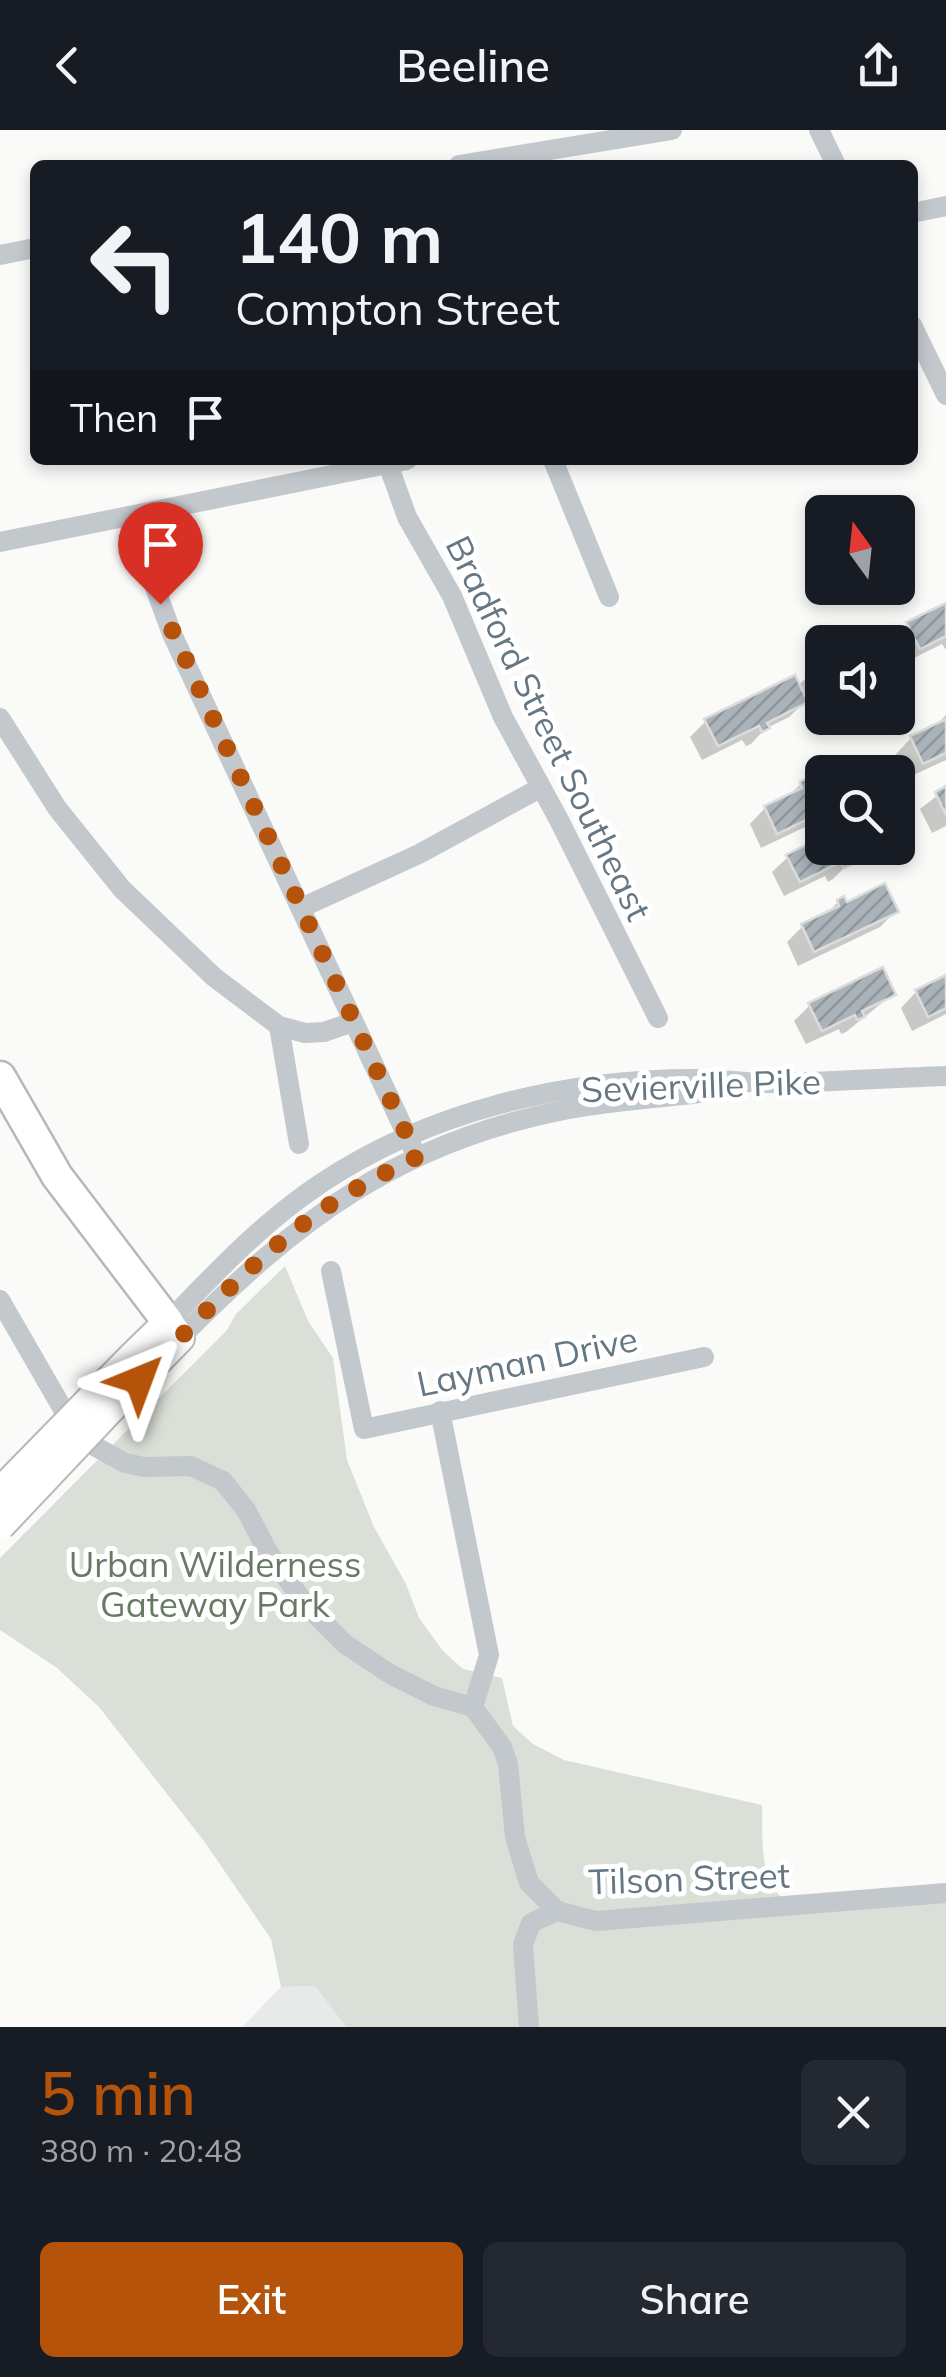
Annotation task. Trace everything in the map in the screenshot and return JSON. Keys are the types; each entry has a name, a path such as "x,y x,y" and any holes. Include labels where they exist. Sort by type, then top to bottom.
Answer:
{"highway":[{"path":"0,1077 58,1176 174,1330"}],"main road":[{"name":"Sevierville Pike","path":"0,1492 132,1357 174,1330"},
{"name":"Sevierville Pike","path":"0,1526 118,1401 174,1330"}],"street":[{"path":"489,160 672,130"},
{"path":"819,130 834,160"},
{"path":"918,212 946,206"},
{"path":"0,256 30,249"},
{"path":"918,342 946,395"},
{"name":"Bradford Street Southeast","path":"398,465 407,517 452,596 503,716 658,1018"},
{"path":"555,465 609,597"},
{"path":"0,542 347,466"},
{"path":"130,516 172,634 417,1157"},
{"path":"0,718 57,808 122,889 214,977 278,1026 305,1033 324,1032 353,1022"},
{"path":"302,908 418,854 540,788"},
{"path":"278,1026 299,1144"},
{"name":"Sevierville Pike","path":"174,1330 317,1214 374,1178 476,1133 567,1109 766,1083 946,1076"},
{"name":"Sevierville Pike","path":"174,1330 285,1210 320,1184 408,1136 468,1114 562,1090 697,1078 766,1083"},
{"name":"Layman Drive","path":"331,1271 364,1429 704,1357"},
{"path":"0,1300 64,1411 96,1446 126,1464 192,1466 223,1481 246,1510 268,1552 304,1604 344,1644 434,1696 473,1707 489,1655 440,1411"},
{"path":"0,1326 21,1342"},
{"name":"Tilson Street","path":"473,1707 502,1747 508,1764 514,1837 530,1883 557,1911 596,1922 946,1893"},
{"path":"529,2027 522,1945 531,1924 557,1911"}],"shaded area":[{"path":"315,1986 346,2027 242,2027 281,1987"}],"green space":[{"name":"Urban Wilderness Gateway Park","path":"285,1266 308,1321 333,1358 347,1460 374,1527 406,1584 419,1618 443,1651 463,1669 502,1678 513,1726 533,1744 564,1760 762,1805 766,1870 776,1892 785,1900 946,1887 946,2027 346,2027 315,1986 281,1987 271,1939 204,1841 99,1707 57,1668 0,1630 0,1558 227,1330 236,1314"}],"building":[{"path":"946,603 946,636 920,649 915,625 906,622"},
{"path":"795,675 805,696 805,704 767,723 770,728 762,732 759,726 718,746 704,719"},
{"path":"946,719 946,753 923,764 910,736"},
{"path":"805,779 805,820 777,834 764,806 802,788 800,782"},
{"path":"946,786 946,815 935,792"},
{"path":"805,846 805,865 835,865 800,882 786,855"},
{"path":"885,883 899,912 814,952 801,924 839,906 837,900 844,896 847,902"},
{"path":"883,967 896,995 862,1011 865,1017 857,1020 855,1015 822,1031 808,1003"},
{"path":"946,975 946,1008 928,1017 915,990"}],"route":[{"path":"139,1380 271,1250 317,1214 374,1178 417,1157 160,604"}]}
